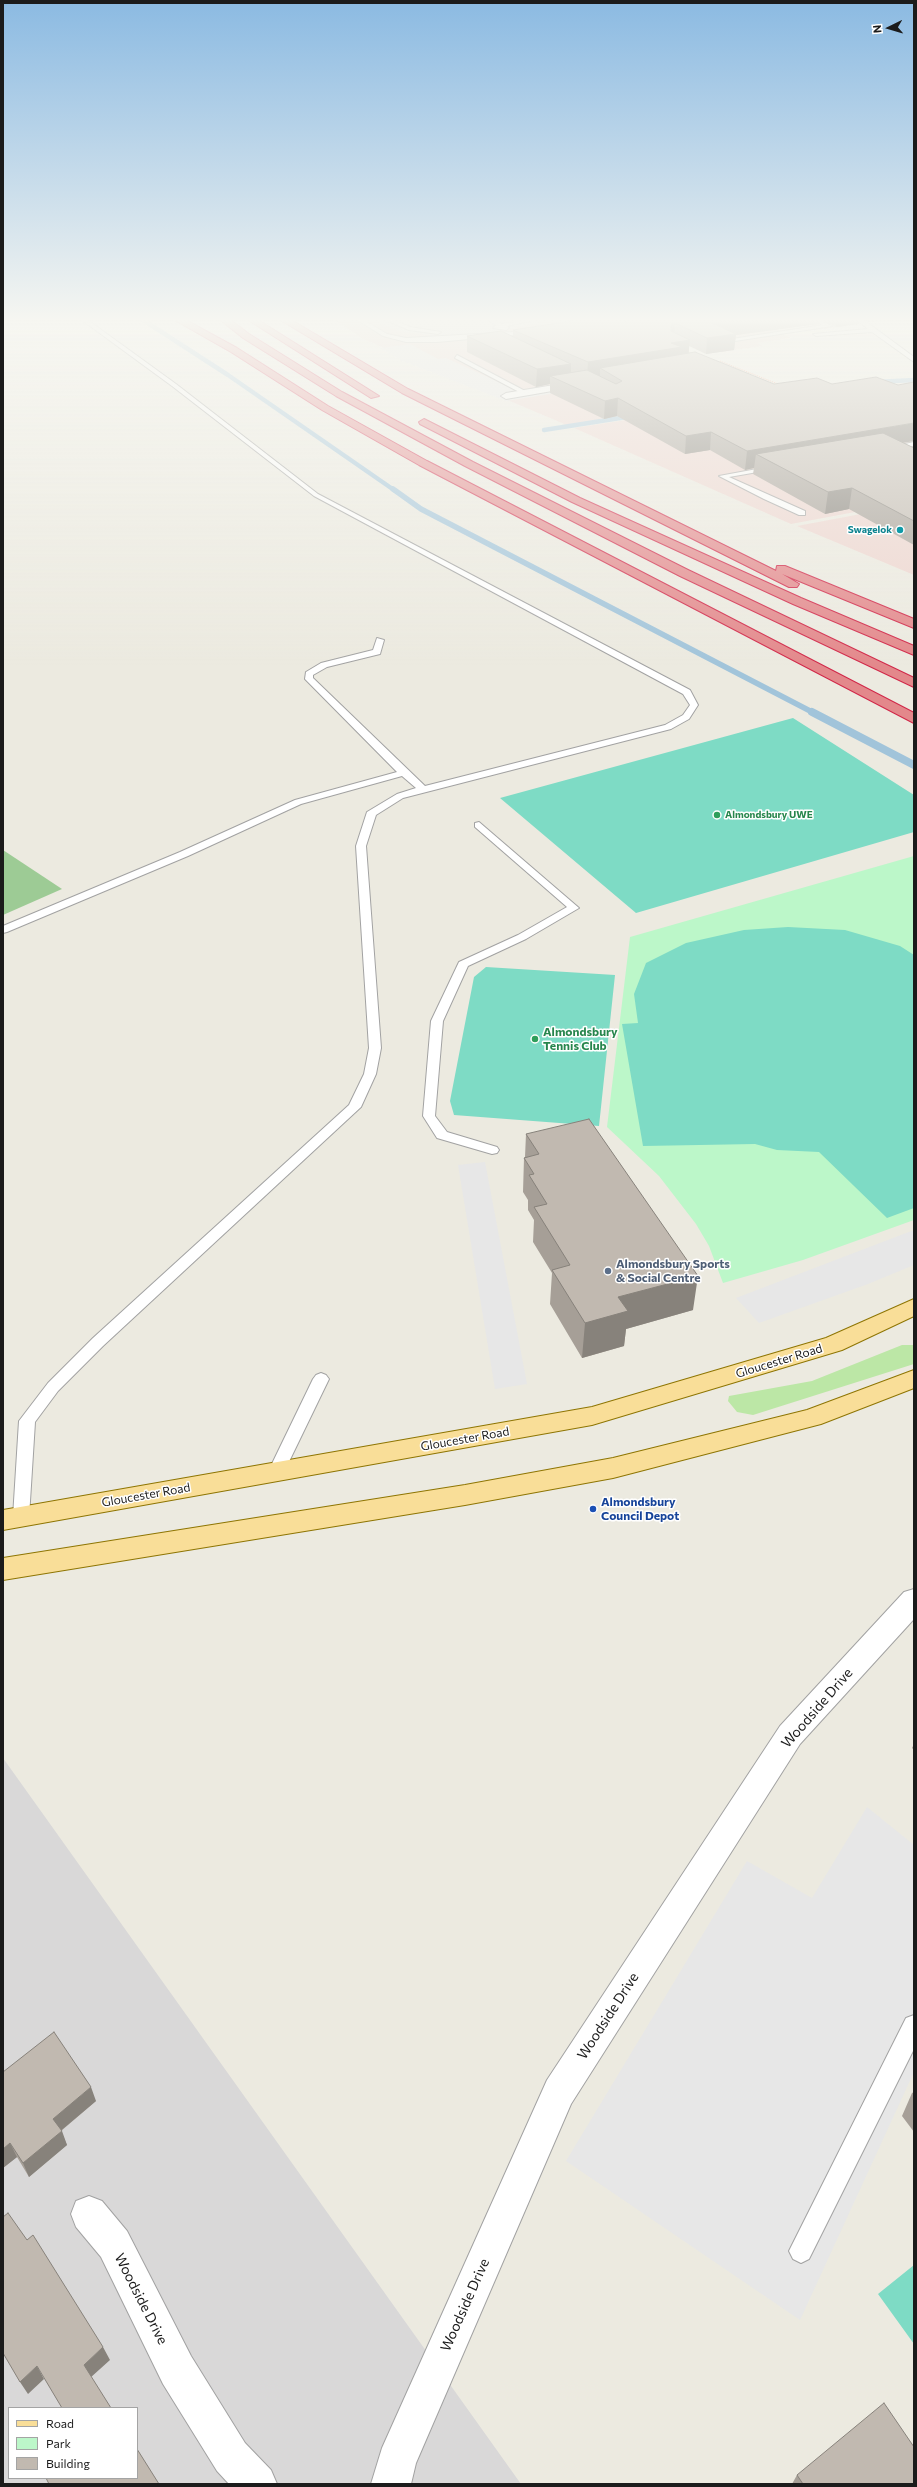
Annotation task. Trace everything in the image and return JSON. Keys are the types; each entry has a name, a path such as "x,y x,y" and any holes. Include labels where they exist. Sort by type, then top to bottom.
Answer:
{"highway":[{"path":"373,434 557,534 914,719"},
{"path":"413,434 469,464 684,573 914,683"},
{"path":"447,434 576,500 797,601 914,651"},
{"path":"494,434 707,540 914,647"},
{"path":"557,534 914,683"},
{"path":"707,540 914,624"}],"main road":[{"name":"Gloucester Road","path":"12,1518 592,1416 834,1344 914,1307"},
{"path":"3,1569 465,1495 613,1468 812,1418 914,1379"}],"street":[{"name":"Woodside Drive","path":"391,2484 396,2462 559,2092 790,1735 914,1600"},
{"name":"Woodside Drive","path":"89,2214 114,2244 181,2377 231,2457 256,2484"}],"lane":[{"path":"12,1518 27,1421 53,1387 98,1342 355,1107 370,1074 375,1048 368,970 361,846 371,814 400,796 423,789 668,727 686,717 694,705 687,692 316,495 237,434"},
{"path":"883,449 914,444"},
{"path":"890,448 902,454"},
{"path":"783,466 722,476 766,498 802,513"},
{"path":"380,640 377,652 324,665 309,674 309,678 404,773 423,789"},
{"path":"3,930 184,854 298,802 404,773"},
{"path":"479,825 574,908 522,937 463,964 437,1021 429,1116 442,1135 492,1150"},
{"path":"276,1472 321,1379"},
{"path":"801,2251 914,2026"}],"shaded area":[{"path":"588,434 906,434 914,438 914,501 791,524"},
{"path":"914,504 914,575 797,526"},
{"name":"Almondsbury UWE","path":"793,718 914,795 914,832 636,913 500,798"},
{"path":"788,927 845,930 900,946 914,955 914,1208 887,1218 819,1152 777,1150 755,1144 643,1146 622,1024 638,1023 634,994 646,963 686,943 744,930"},
{"name":"Almondsbury Tennis Club","path":"486,967 615,975 599,1126 454,1115 450,1101 474,977"},
{"path":"485,1162 527,1384 495,1389 458,1165"},
{"path":"914,1230 914,1265 868,1284 759,1323 736,1298"},
{"path":"3,1758 521,2484 3,2484"},
{"path":"867,1807 914,1845 914,2072 800,2320 566,2161 747,1861 812,1898"},
{"path":"914,2265 914,2344 878,2294"}],"green space":[{"path":"3,850 62,889 3,915"},
{"path":"914,856 914,1220 803,1260 723,1283 709,1246 696,1224 659,1176 607,1127 630,937"},
{"path":"902,1345 914,1345 914,1364 753,1415 737,1412 728,1401 729,1396 812,1381"}],"building":[{"path":"683,434 698,434 686,436"},
{"path":"715,434 848,434 747,451"},
{"path":"877,434 885,434 914,448 914,521 852,488 828,492 756,454"},
{"name":"Almondsbury Sports & Social Centre","path":"589,1119 698,1276 618,1297 628,1311 585,1323 552,1270 570,1265 534,1207 547,1204 529,1175 534,1174 524,1158 539,1154 526,1134"},
{"path":"54,2032 91,2087 53,2119 62,2131 23,2163 10,2143 3,2149 3,2072"},
{"path":"8,2213 27,2240 33,2235 103,2347 84,2365 110,2407 61,2407 37,2366 20,2382 3,2353 3,2217"},
{"path":"884,2403 914,2447 914,2484 803,2484 797,2475"},
{"path":"138,2451 159,2484 49,2484 46,2479 138,2479"}],"waterway":[{"path":"313,434 394,490"},
{"path":"393,489 421,509 814,713"},
{"path":"812,712 914,765"}],"place":[{"name":"Swagelok","path":"900,530"},
{"name":"Almondsbury UWE","path":"717,815"},
{"name":"Almondsbury Tennis Club","path":"535,1039"},
{"name":"Almondsbury Sports & Social Centre","path":"608,1271"},
{"name":"Almondsbury Council Depot","path":"593,1509"}]}
